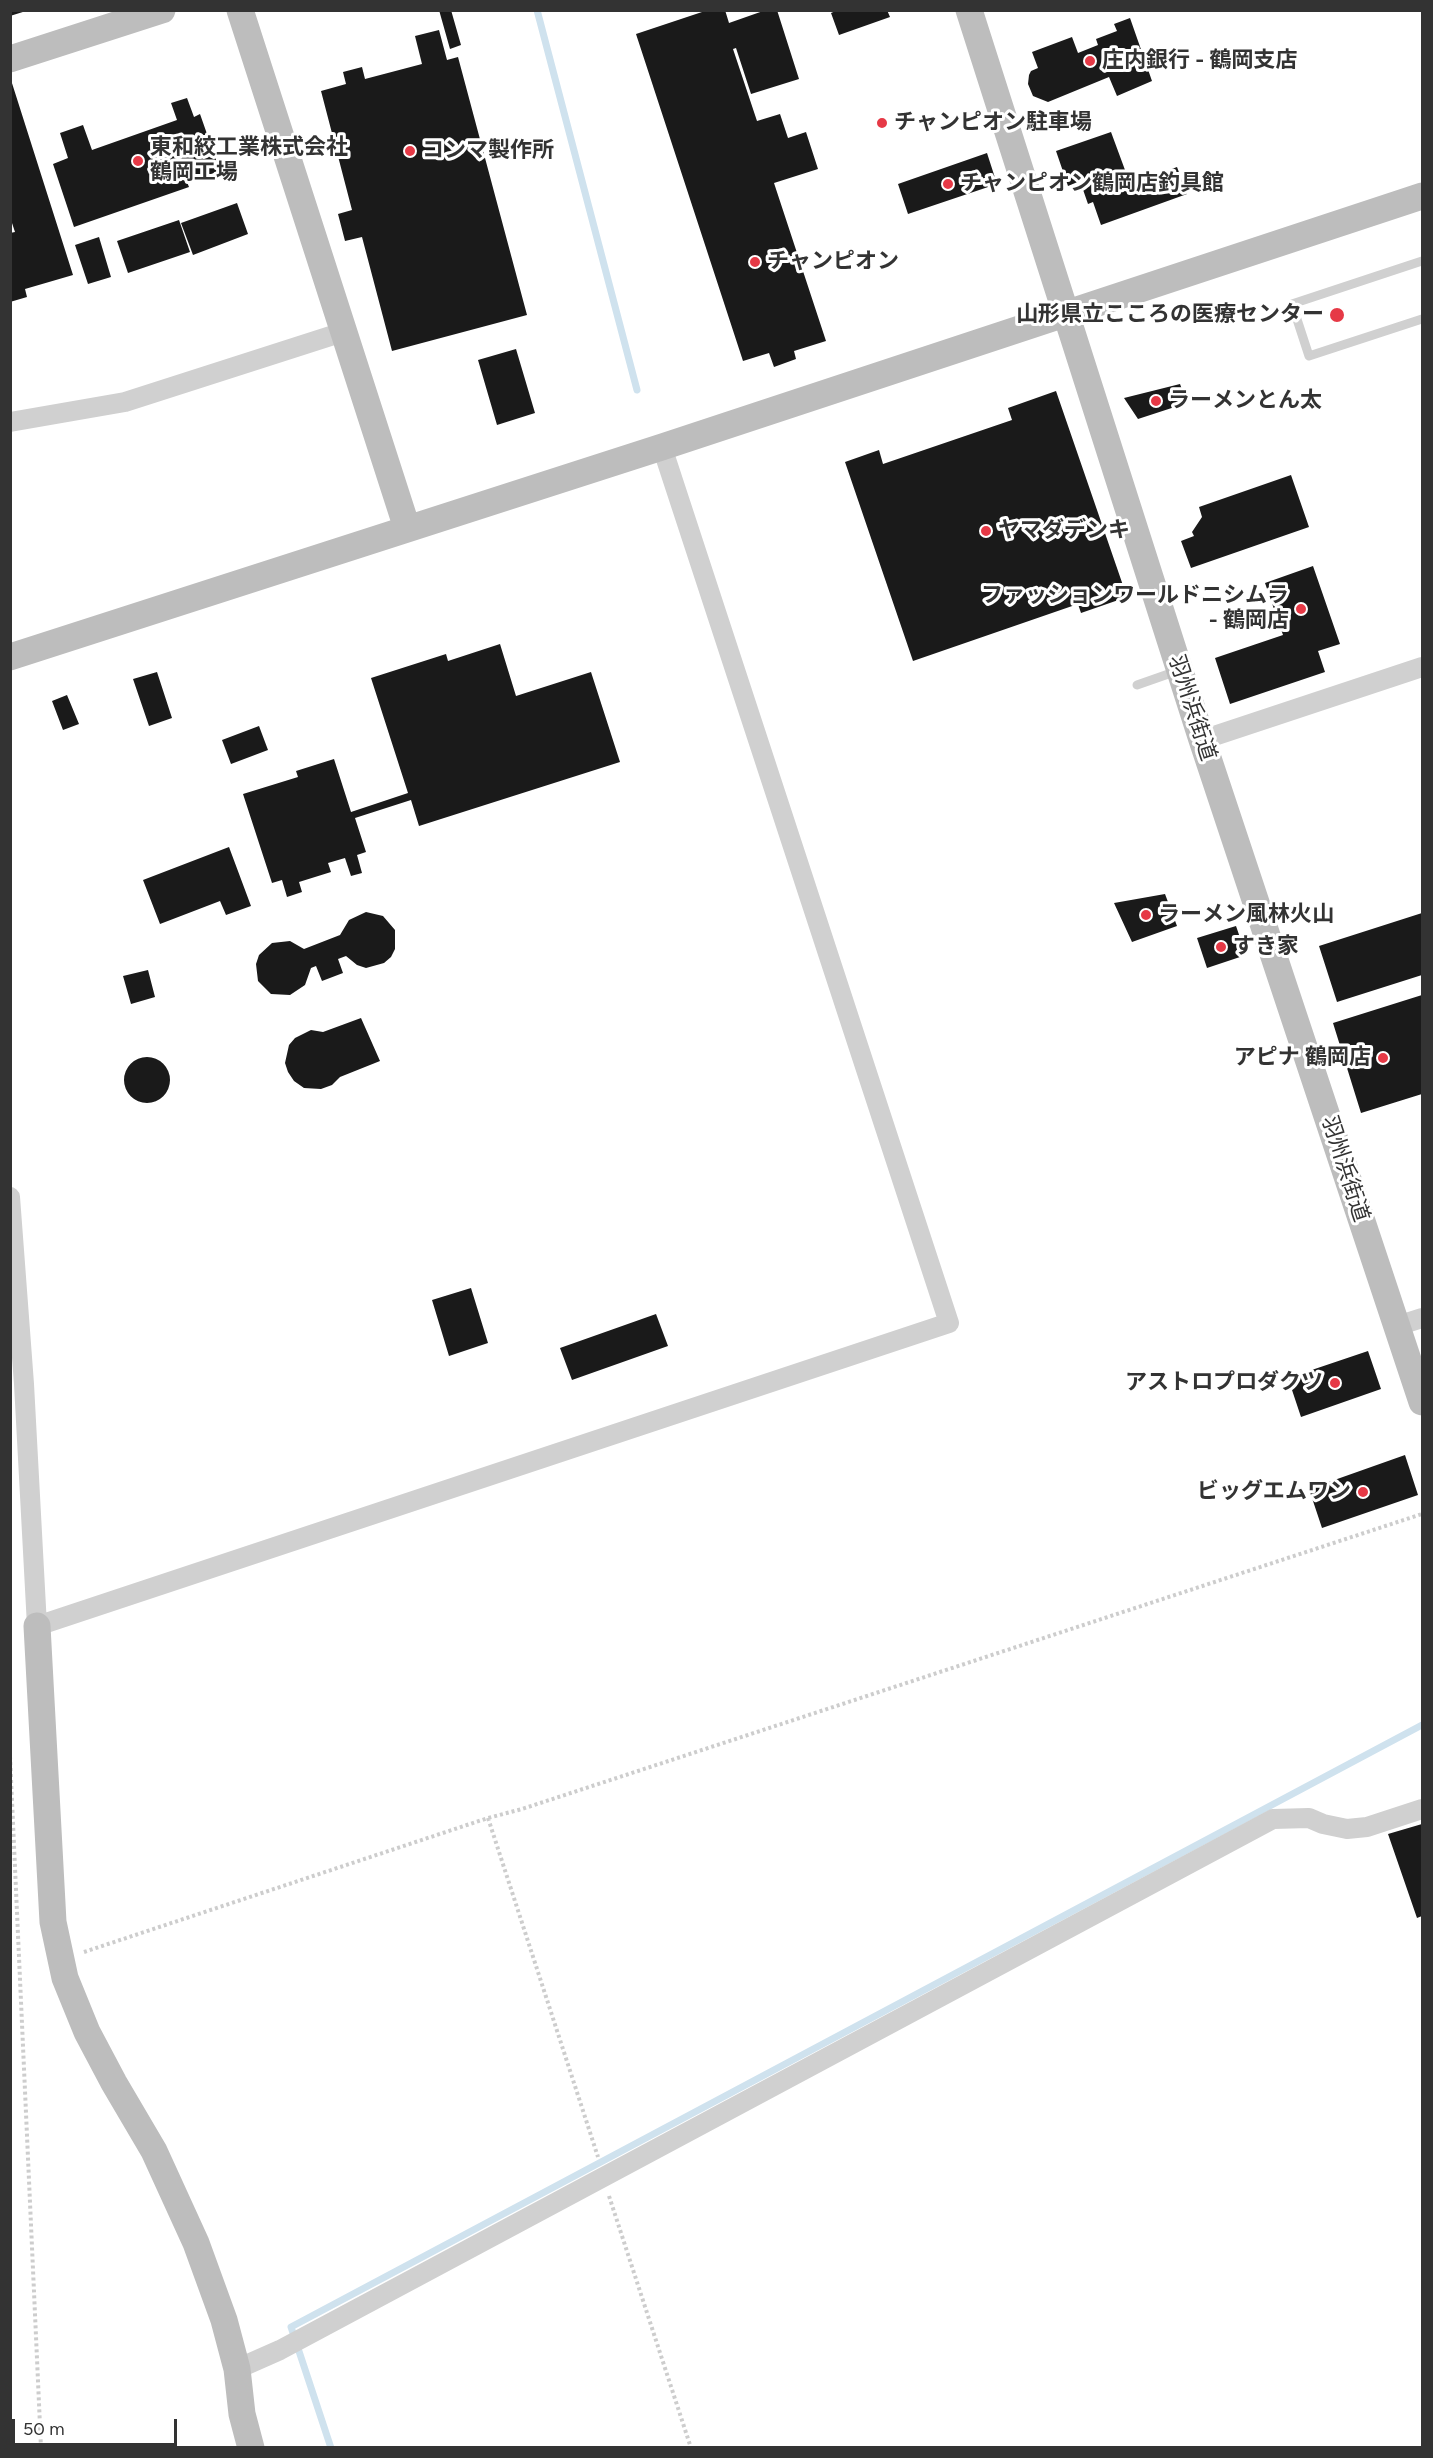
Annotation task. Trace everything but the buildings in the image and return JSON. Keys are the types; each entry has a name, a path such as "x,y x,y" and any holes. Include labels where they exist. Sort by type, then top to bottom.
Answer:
{"street":[{"path":"10,59 162,10"},
{"path":"240,10 407,528"},
{"name":"羽州浜街道","path":"969,10 1202,740 1422,1402"},
{"path":"10,657 662,447 1422,196"},
{"path":"10,422 125,402 343,332"},
{"path":"37,1626 949,1323 662,447"},
{"path":"1202,740 1422,667"},
{"path":"10,1197 24,1384 53,1922 65,1978 87,2032 154,2151 196,2243 224,2320 237,2369 242,2414 251,2448"},
{"path":"1397,1326 1422,1318"},
{"path":"237,2369 280,2350 1273,1820 1309,1818 1323,1824 1347,1829 1367,1827 1422,1809"}],"lane":[{"path":"1422,261 1292,304 1309,356 1422,319"},
{"path":"1137,685 1180,671"}],"path":[{"path":"61,1961 488,1818 533,1806 1422,1514"},
{"path":"10,1756 41,2448"},
{"path":"488,1818 691,2448"}],"waterway":[{"path":"537,10 637,390"},
{"path":"331,2448 291,2327 1422,1725"}],"place":[{"name":"庄内銀行 - 鶴岡支店","path":"1090,61"},
{"name":"チャンピオン駐車場","path":"882,123"},
{"name":"コンマ製作所","path":"410,151"},
{"name":"東和絞工業株式会社 鶴岡工場","path":"138,161"},
{"name":"チャンピオン鶴岡店釣具館","path":"948,184"},
{"name":"チャンピオン","path":"755,262"},
{"name":"山形県立こころの医療センター","path":"1337,315"},
{"name":"ラーメンとん太","path":"1156,401"},
{"name":"ヤマダデンキ","path":"986,531"},
{"name":"ファッションワールドニシムラ - 鶴岡店","path":"1301,609"},
{"name":"ラーメン風林火山","path":"1146,915"},
{"name":"すき家","path":"1221,947"},
{"name":"アピナ 鶴岡店","path":"1383,1058"},
{"name":"アストロプロダクツ","path":"1335,1383"},
{"name":"ビッグエムワン","path":"1363,1492"}]}
